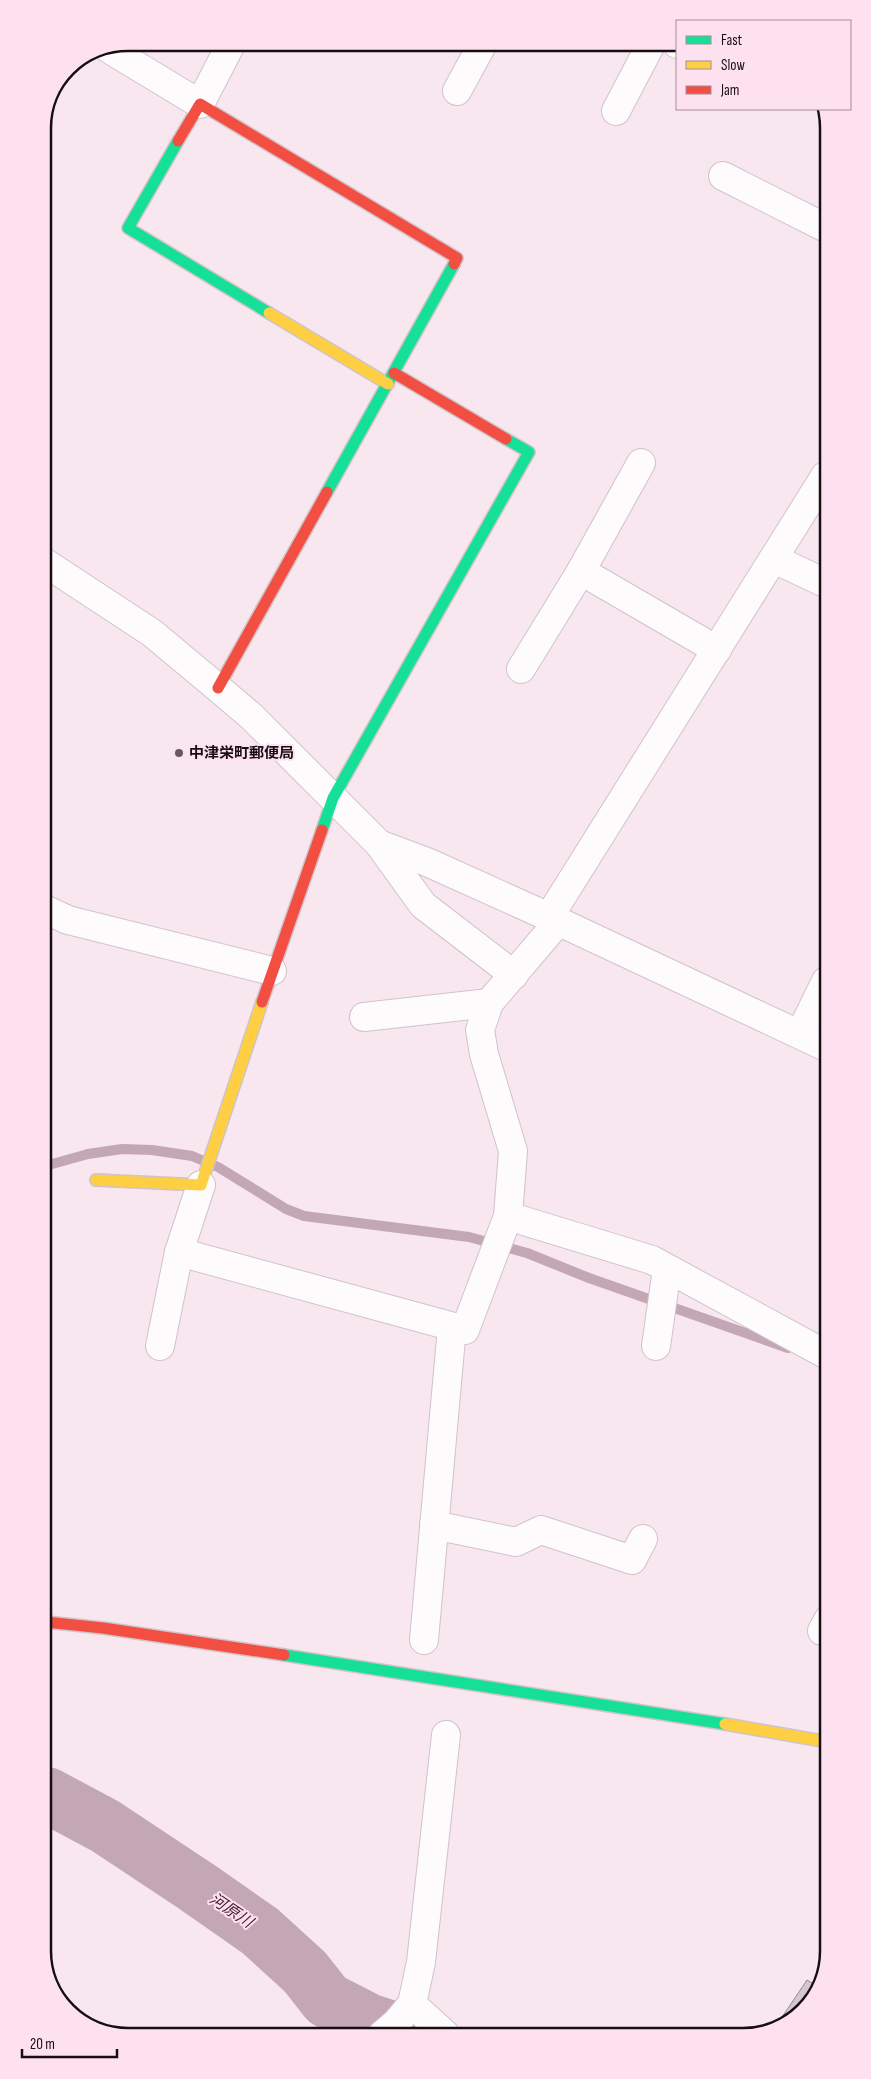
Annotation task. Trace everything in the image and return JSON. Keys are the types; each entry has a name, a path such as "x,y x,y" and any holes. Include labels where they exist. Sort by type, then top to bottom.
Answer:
{"street":[{"path":"227,51 200,104 128,228 388,384"},
{"path":"457,91 479,51"},
{"path":"616,111 647,51"},
{"path":"114,53 458,258 218,688"},
{"path":"723,176 820,225"},
{"path":"160,1346 179,1252 272,971 333,798 529,452 394,373"},
{"path":"522,669 581,571 641,463"},
{"path":"179,1252 465,1330 508,1216 513,1150 484,1054 480,1030 489,1003 514,974 554,920 717,650 774,558 820,489"},
{"path":"774,558 820,581"},
{"path":"51,567 152,633 252,716 379,844 422,904 514,974"},
{"path":"581,571 717,650"},
{"path":"379,844 427,862 820,1044"},
{"path":"51,912 68,920 272,971"},
{"path":"800,1034 820,994"},
{"path":"364,1017 489,1003"},
{"path":"96,1180 201,1185"},
{"path":"508,1216 652,1260 820,1351"},
{"path":"656,1346 667,1269"},
{"path":"424,1640 452,1327"},
{"path":"434,1526 516,1542 541,1530 632,1560 643,1539"},
{"path":"51,1623 103,1628 452,1680 820,1740"},
{"path":"390,2028 412,2004 421,1962 446,1735"},
{"path":"412,2004 438,2028"}],"building":[{"path":"807,1980 812,1983 804,1998 794,2009 782,2017"}],"waterway":[{"path":"51,1164 88,1154 122,1149 152,1150 192,1156 218,1167 286,1209 304,1216 469,1237 527,1253 589,1278 788,1348"},
{"name":"河原川","path":"51,1797 105,1826 260,1931 305,1972 327,2000 368,2021 389,2028"}],"traffic: fast":[{"path":"178,141 128,228 269,313"},
{"path":"327,492 454,264"},
{"path":"322,830 333,798 529,452 506,439"},
{"path":"284,1655 725,1724"}],"traffic: slow":[{"path":"269,313 388,384"},
{"path":"96,1180 201,1185 262,1002"},
{"path":"725,1724 820,1741"}],"traffic: jam":[{"path":"178,141 200,104 457,258 454,264"},
{"path":"394,373 506,439"},
{"path":"218,688 327,492"},
{"path":"262,1002 322,830"},
{"path":"51,1623 103,1628 284,1655"}],"place":[{"name":"中津栄町郵便局","path":"179,753"}]}
